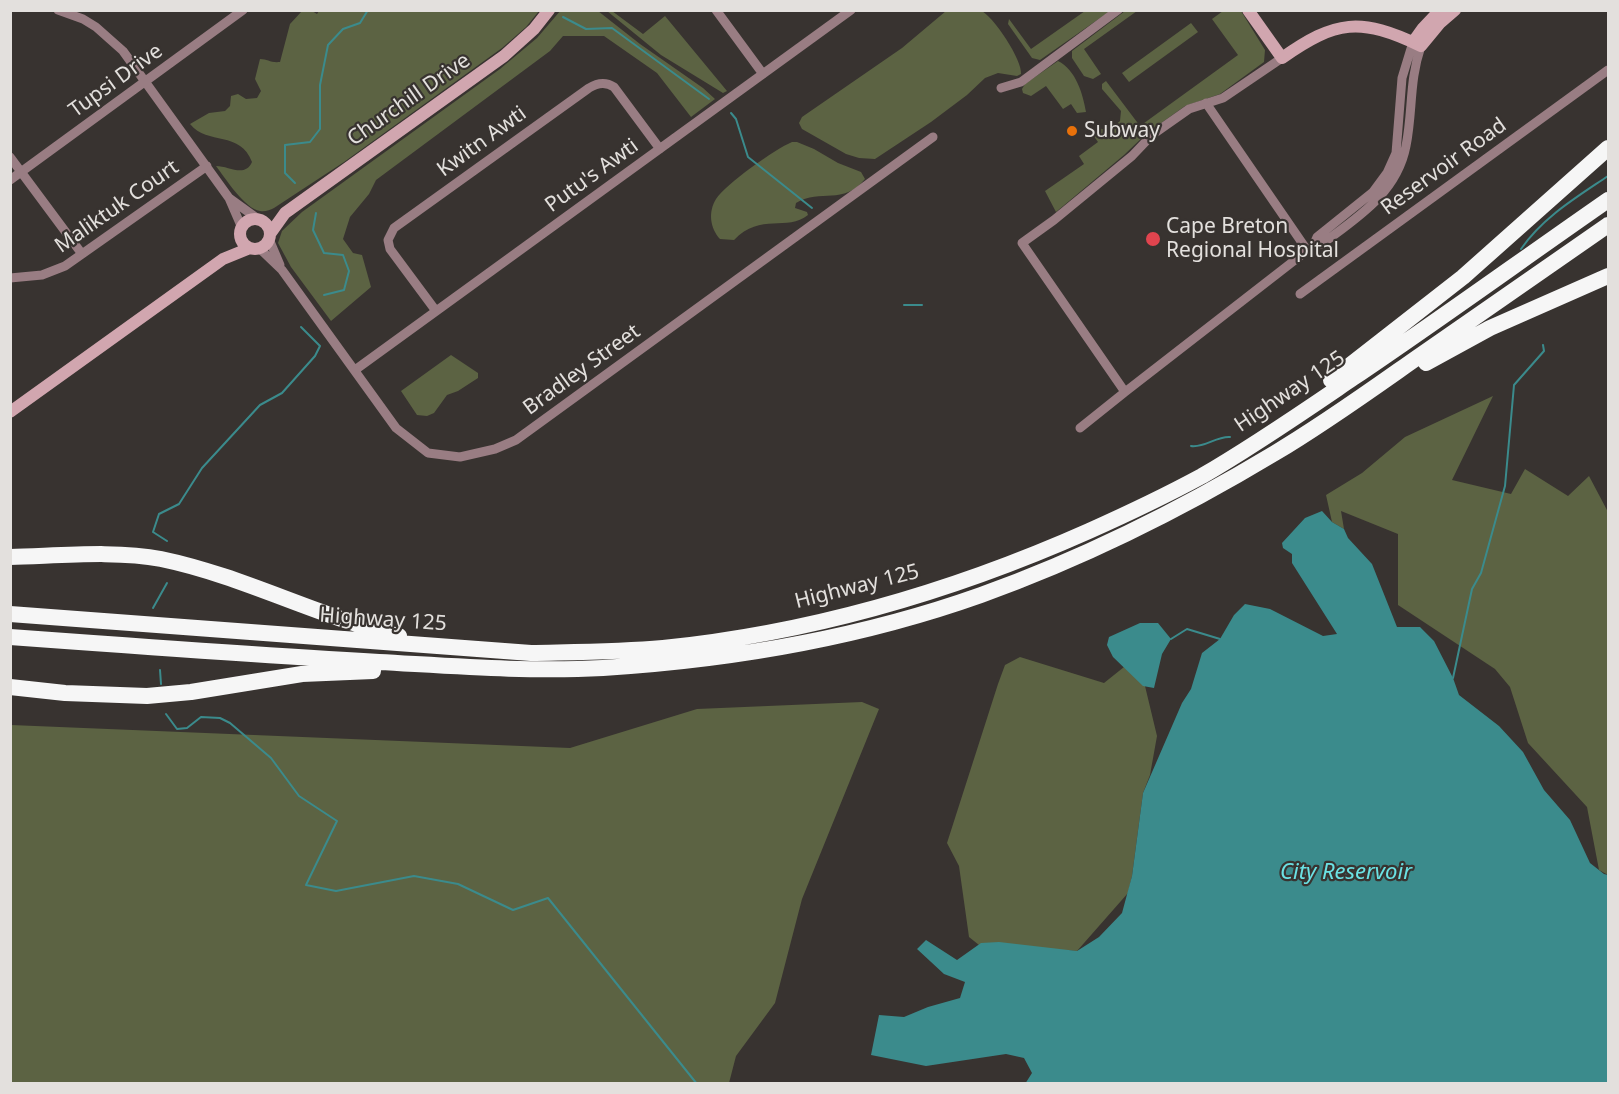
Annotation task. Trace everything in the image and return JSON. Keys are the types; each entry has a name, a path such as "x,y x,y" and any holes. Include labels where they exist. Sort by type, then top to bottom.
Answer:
{"highway":[{"path":"1244,450 1456,282 1608,148"},
{"name":"Highway 125","path":"10,614 483,650 589,652 662,648 759,633 854,613 926,594 1023,559 1161,498 1244,450 1384,357 1608,200"},
{"name":"Highway 125","path":"10,637 356,661 537,669 598,668 711,658 817,640 920,614 983,594 1056,566 1147,523 1258,463 1344,409 1608,225"},
{"path":"1344,409 1490,327 1608,276"},
{"path":"10,557 120,555 160,559 244,584 370,629 483,650"},
{"path":"10,687 65,693 147,696 190,692 302,674 476,667"}],"main road":[{"name":"Churchill Drive","path":"270,236 285,213 504,56 534,28 549,10"},
{"path":"1248,10 1281,58 1317,34 1347,27 1375,29 1417,44"},
{"path":"1417,44 1423,28 1440,10"},
{"path":"1417,44 1455,10"},
{"name":"Churchill Drive","path":"259,219 285,213"},
{"path":"10,411 223,260 255,248 270,236 268,225 259,219 248,221 223,260"},
{"path":"241,233 255,248"}],"street":[{"path":"58,10 83,19 106,34 123,51 230,198 241,233"},
{"name":"Tupsi Drive","path":"10,180 243,10"},
{"path":"716,10 763,74"},
{"name":"Putu's Awti","path":"355,370 851,10"},
{"path":"1001,88 1021,82 1118,10"},
{"path":"1080,428 1310,248 1317,237 1373,192 1387,173 1395,153 1402,78 1417,44"},
{"path":"1125,392 1022,243 1054,220 1132,156 1152,135 1189,109 1223,98 1281,58"},
{"name":"Reservoir Road","path":"1300,294 1608,70"},
{"name":"Kwitn Awti","path":"436,311 390,249 388,240 394,228 579,95 598,84 614,87 660,149"},
{"path":"1206,103 1310,248"},
{"name":"Bradley Street","path":"255,248 282,270 396,428 428,453 460,457 495,449 516,440 933,137"},
{"path":"10,157 82,255"},
{"name":"Maliktuk Court","path":"10,278 49,273 65,266 207,166"},
{"path":"230,198 259,219"},
{"name":"Bradley Street","path":"270,236 282,270"}],"green space":[{"path":"976,9 986,14 1012,49 1021,74 1017,76 998,73 985,78 967,95 931,122 875,159 846,154 802,129 799,123 802,117 902,48 946,11"},
{"path":"539,10 526,27 502,48 344,162 274,208 260,211 242,199 216,166 236,170 245,169 252,162 247,152 232,142 197,131 190,124 209,113 225,111 230,106 231,96 238,94 246,99 257,98 261,91 255,79 260,59 280,62 290,24 302,11 312,11 317,14 319,11"},
{"path":"561,10 598,11 715,99 691,117 657,73 604,36 563,36 550,51 376,180 369,194 350,217 343,239 353,253 362,255 371,287 331,321 291,267 278,243 282,231 302,212 500,69 537,38"},
{"path":"607,11 612,11 643,34 665,16 727,91 723,93 661,55"},
{"path":"1085,11 1110,11 1040,60 1032,58 1008,24 1009,19 1031,49"},
{"path":"1125,11 1137,11 1084,49 1101,74 1093,79 1084,76 1072,58 1072,51"},
{"path":"1223,11 1241,11 1265,50 1264,62 1220,94 1185,106 1147,133 1056,212 1045,191 1084,164 1079,156 1098,142 1093,135 1096,128 1109,130 1120,121 1121,111 1102,89 1102,84 1106,81 1140,126 1238,55 1212,19"},
{"path":"1191,23 1198,32 1129,82 1122,73"},
{"path":"1058,61 1074,76 1081,90 1086,112 1077,113 1071,104 1063,109 1046,86 1031,96 1023,93 1022,89 1025,84"},
{"path":"792,142 814,149 838,163 861,172 865,179 857,187 840,195 814,197 796,203 795,208 807,212 808,215 800,220 764,224 744,232 734,240 720,239 711,220 716,199 751,168"},
{"path":"451,355 478,373 478,378 447,395 434,413 427,416 417,415 401,391"},
{"path":"1493,396 1452,480 1511,494 1525,469 1568,496 1589,476 1608,512 1608,875 1599,870 1587,807 1528,743 1510,687 1495,669 1398,605 1398,534 1341,511 1344,529 1332,522 1326,495 1362,473 1405,437"},
{"path":"1020,657 1104,683 1124,667 1145,686 1157,736 1150,775 1143,793 1128,893 1077,951 979,945 969,937 959,866 947,843 1005,665"},
{"path":"862,702 879,709 802,899 775,1003 736,1056 729,1083 11,1083 11,725 570,748 697,709"}],"water":[{"name":"City Reservoir","path":"1322,511 1332,522 1344,529 1348,538 1372,564 1397,627 1420,627 1434,641 1459,695 1499,726 1523,752 1544,790 1570,820 1590,863 1608,875 1608,1083 1025,1084 1032,1073 1024,1058 1006,1054 926,1066 871,1055 879,1015 904,1017 960,998 965,982 944,974 917,949 926,940 957,960 981,943 999,942 1077,951 1099,937 1122,913 1132,876 1143,793 1182,703 1191,689 1202,653 1220,639 1234,615 1245,604 1270,609 1323,636 1337,634 1292,563 1292,554 1283,548 1282,543 1305,518"},
{"path":"1140,623 1158,623 1171,639 1162,654 1154,688 1143,686 1113,657 1107,645 1109,637"}],"waterway":[{"path":"295,183 285,173 285,145 310,142 320,129 320,85 328,45 343,29 360,23 368,10"},
{"path":"563,17 586,29 612,28 709,99"},
{"path":"731,113 736,119 748,157 812,208"},
{"path":"1521,249 1550,217 1608,176"},
{"path":"316,213 313,230 324,253 343,255 349,271 344,290 324,295"},
{"path":"904,305 922,305"},
{"path":"167,541 153,532 159,514 179,504 202,468 260,405 282,393 315,356 320,346 301,327"},
{"path":"1453,678 1472,589 1481,573 1505,486 1514,385 1544,351 1543,345"},
{"path":"1191,446 1230,437"},
{"path":"153,608 167,583"},
{"path":"1171,639 1187,629 1220,639"},
{"path":"160,670 161,684"},
{"path":"166,714 177,729 187,728 201,717 220,718 230,723 271,758 299,796 337,821 306,885 336,891 414,876 458,884 513,910 548,898 697,1084"}],"place":[{"name":"Subway","path":"1072,131"},
{"name":"Cape Breton Regional Hospital","path":"1153,239"}]}
